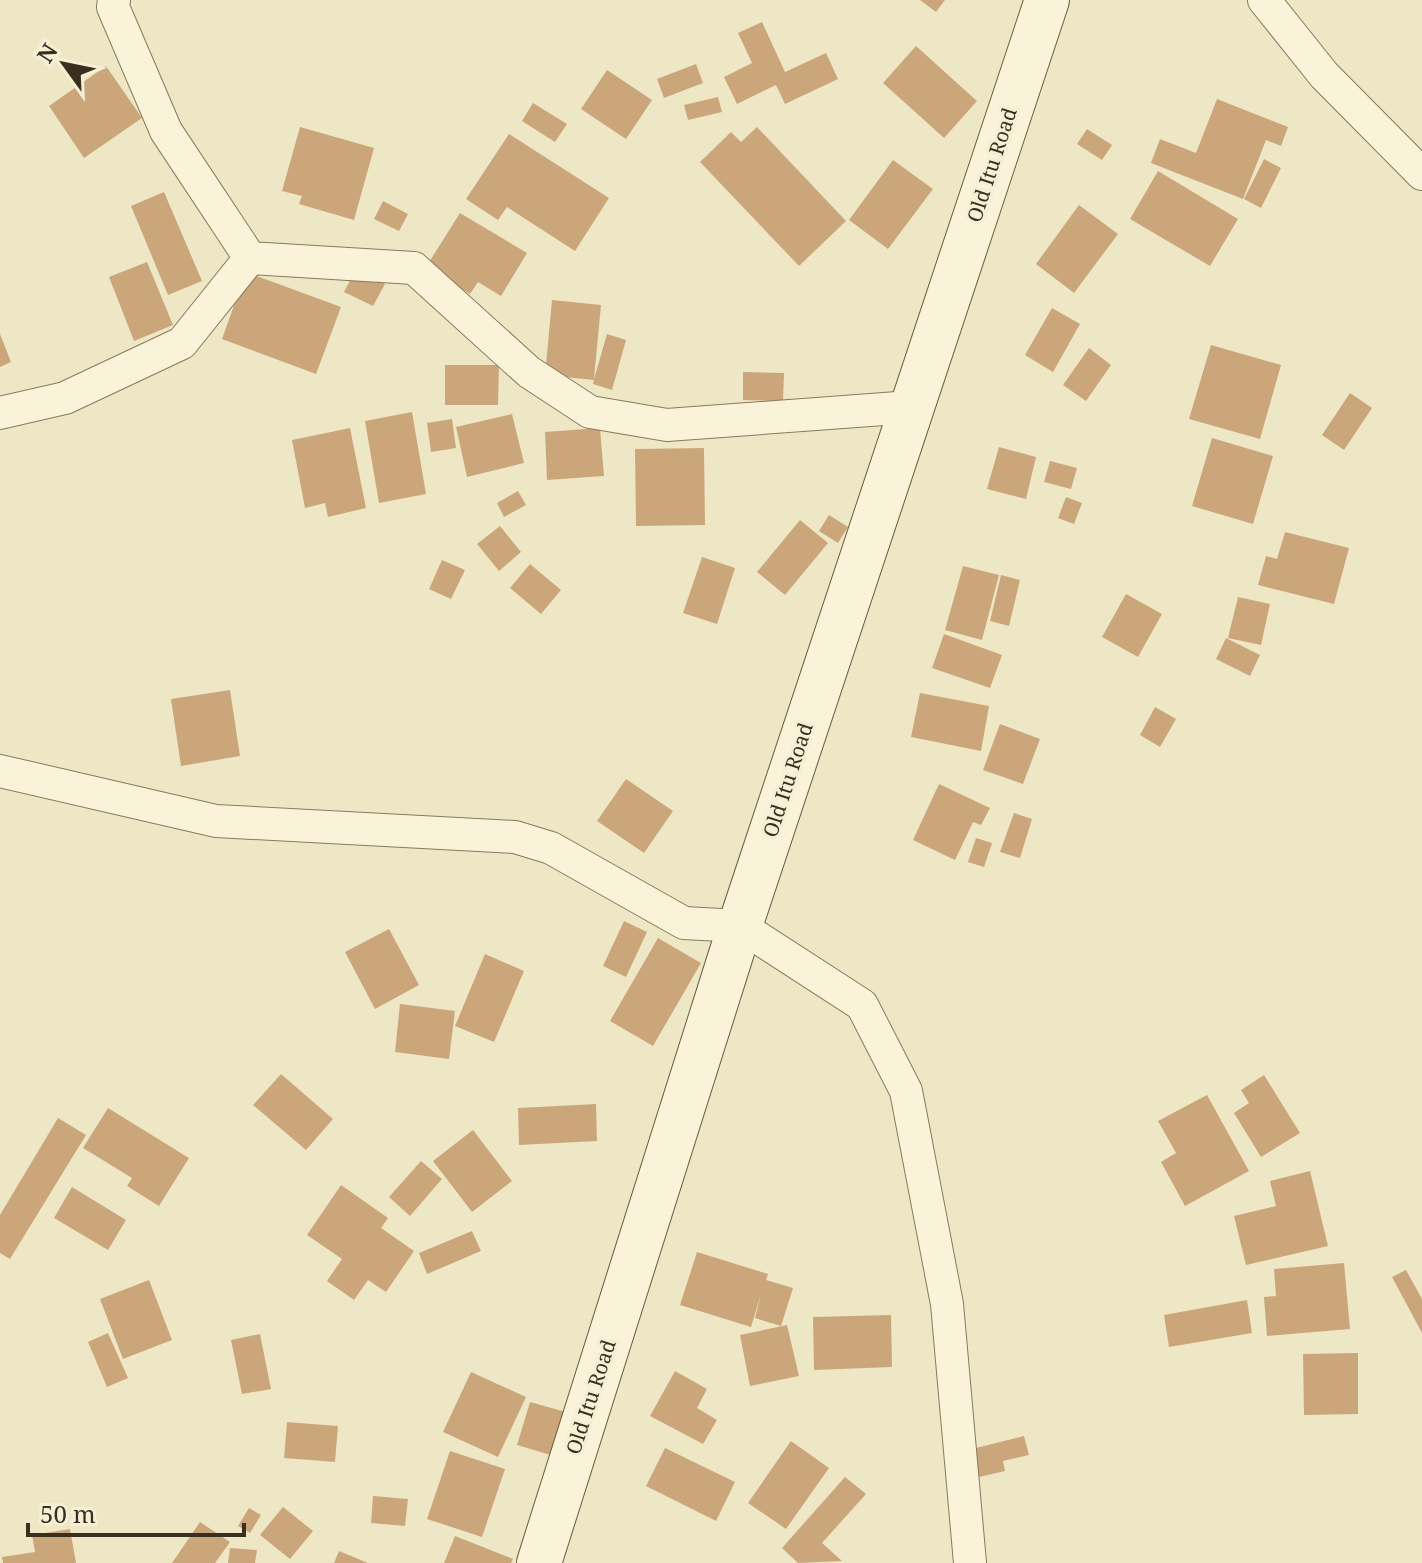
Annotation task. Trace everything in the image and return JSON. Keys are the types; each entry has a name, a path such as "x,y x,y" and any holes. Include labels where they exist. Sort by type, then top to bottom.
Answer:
{"street":[{"path":"114,0 113,7 166,131 250,258"},
{"name":"Old Itu Road","path":"539,1563 740,926 1047,0"},
{"path":"1264,0 1324,75 1422,174"},
{"path":"250,258 414,268 529,372 590,412 667,425 911,407"},
{"path":"0,413 65,398 182,343 250,258"},
{"path":"0,771 216,821 515,837 551,848 684,923 740,926 862,1005 906,1091 947,1304 970,1563"}],"building":[{"path":"920,0 945,0 936,12"},
{"path":"762,22 785,72 826,53 838,79 785,104 776,85 737,104 724,77 752,63 738,33"},
{"path":"916,46 977,101 944,138 883,83"},
{"path":"696,64 703,83 664,98 657,79"},
{"path":"106,66 142,118 84,158 49,106"},
{"path":"607,70 652,100 626,139 581,109"},
{"path":"718,97 722,112 688,120 684,105"},
{"path":"1217,99 1288,127 1281,146 1266,140 1243,199 1151,163 1160,139 1196,153"},
{"path":"533,103 567,124 555,142 522,121"},
{"path":"300,127 374,148 354,220 299,204 302,196 282,191"},
{"path":"757,127 846,221 799,266 700,162 731,132 741,142"},
{"path":"1087,129 1112,145 1102,160 1077,144"},
{"path":"509,134 609,198 575,251 507,207 498,220 466,199"},
{"path":"1264,159 1281,168 1261,208 1244,199"},
{"path":"893,160 933,189 888,249 849,220"},
{"path":"1158,171 1238,219 1210,266 1130,219"},
{"path":"164,192 202,281 168,295 131,206"},
{"path":"383,201 408,214 399,231 374,219"},
{"path":"1079,205 1118,234 1074,293 1036,264"},
{"path":"460,213 527,253 501,296 478,282 470,294 426,267"},
{"path":"147,262 173,325 134,341 109,277"},
{"path":"356,269 385,284 373,306 344,292"},
{"path":"246,272 341,307 316,374 222,339"},
{"path":"552,300 601,305 594,379 607,334 626,340 612,390 593,384 594,380 545,375"},
{"path":"1052,308 1080,324 1053,372 1025,355"},
{"path":"0,334 11,362 0,367"},
{"path":"1211,345 1281,365 1260,439 1189,419"},
{"path":"1089,348 1111,365 1086,401 1063,385"},
{"path":"445,365 499,365 498,405 445,405"},
{"path":"743,372 784,373 783,401 743,400"},
{"path":"1350,393 1372,408 1344,450 1322,435"},
{"path":"412,412 426,494 379,503 365,421"},
{"path":"512,414 524,463 467,477 456,427"},
{"path":"452,419 456,448 431,452 427,423"},
{"path":"350,428 366,508 328,517 325,503 305,508 292,440"},
{"path":"600,428 604,476 547,480 545,432"},
{"path":"1212,438 1273,456 1253,524 1192,506"},
{"path":"999,447 1036,457 1026,499 987,489"},
{"path":"704,448 705,525 636,526 635,449"},
{"path":"1050,461 1077,468 1071,489 1044,482"},
{"path":"518,491 526,505 504,517 497,503"},
{"path":"1066,497 1082,503 1074,524 1058,518"},
{"path":"829,515 848,527 838,543 819,531"},
{"path":"800,520 828,543 785,595 757,572"},
{"path":"500,526 521,552 499,571 477,544"},
{"path":"1285,532 1349,548 1334,604 1258,585 1266,556 1277,559"},
{"path":"702,557 735,568 717,624 683,613"},
{"path":"442,560 465,570 451,599 429,589"},
{"path":"530,564 561,590 541,614 510,588"},
{"path":"963,566 999,575 982,640 945,630"},
{"path":"1001,575 1020,580 1009,626 990,621"},
{"path":"1126,594 1162,614 1138,657 1102,637"},
{"path":"1238,597 1270,604 1261,645 1228,638"},
{"path":"944,634 1002,655 990,688 932,668"},
{"path":"1226,638 1260,655 1250,676 1216,659"},
{"path":"230,690 240,756 181,766 171,699"},
{"path":"920,693 989,706 981,751 911,737"},
{"path":"1155,707 1176,719 1160,747 1140,735"},
{"path":"1000,724 1040,739 1023,784 983,770"},
{"path":"626,779 673,811 644,853 597,821"},
{"path":"939,784 990,808 981,825 973,822 955,860 913,840"},
{"path":"1014,813 1032,819 1020,858 1000,852"},
{"path":"976,838 992,843 984,867 968,862"},
{"path":"624,921 647,932 626,977 603,966"},
{"path":"389,929 419,985 375,1009 345,952"},
{"path":"658,938 701,963 653,1046 610,1021"},
{"path":"485,954 524,971 494,1042 455,1026"},
{"path":"400,1004 455,1011 449,1059 395,1052"},
{"path":"281,1074 333,1119 306,1150 253,1105"},
{"path":"1264,1075 1300,1133 1261,1157 1234,1113 1249,1103 1241,1090"},
{"path":"1207,1095 1249,1171 1185,1206 1161,1162 1176,1153 1158,1121"},
{"path":"596,1104 597,1141 519,1145 518,1108"},
{"path":"108,1108 189,1158 159,1206 127,1186 132,1178 83,1148"},
{"path":"58,1118 86,1135 10,1259 0,1253 0,1215"},
{"path":"473,1130 512,1181 472,1212 433,1161"},
{"path":"421,1161 442,1179 410,1216 389,1197"},
{"path":"1310,1171 1328,1246 1246,1265 1234,1216 1276,1206 1270,1181"},
{"path":"341,1185 388,1218 381,1228 414,1251 386,1292 368,1280 354,1300 327,1281 342,1259 307,1235"},
{"path":"72,1187 126,1220 108,1250 54,1218"},
{"path":"472,1231 481,1251 427,1274 419,1253"},
{"path":"697,1252 768,1274 766,1280 793,1288 781,1326 755,1318 761,1294 751,1327 680,1305"},
{"path":"1344,1263 1350,1329 1267,1336 1264,1297 1276,1296 1274,1269"},
{"path":"1406,1270 1422,1299 1422,1333 1392,1277"},
{"path":"149,1280 172,1340 123,1359 100,1299"},
{"path":"1247,1300 1252,1333 1169,1347 1164,1315"},
{"path":"891,1315 892,1367 814,1370 813,1317"},
{"path":"787,1325 799,1376 750,1386 740,1335"},
{"path":"108,1333 128,1378 107,1387 88,1342"},
{"path":"260,1334 271,1389 242,1394 231,1340"},
{"path":"1358,1353 1358,1414 1304,1415 1303,1354"},
{"path":"675,1371 707,1389 697,1408 717,1420 703,1444 650,1416"},
{"path":"471,1372 526,1397 498,1457 443,1432"},
{"path":"530,1402 566,1412 554,1456 517,1445"},
{"path":"287,1422 338,1426 335,1462 284,1458"},
{"path":"1024,1436 1029,1455 1003,1461 1005,1471 979,1477 972,1449"},
{"path":"791,1441 829,1468 786,1529 748,1503"},
{"path":"665,1448 735,1482 716,1521 646,1486"},
{"path":"450,1451 505,1469 482,1537 427,1519"},
{"path":"845,1477 866,1494 822,1543 842,1561 798,1563 782,1548"},
{"path":"373,1496 408,1499 405,1526 371,1523"},
{"path":"283,1507 313,1531 290,1559 260,1535"},
{"path":"249,1508 261,1515 250,1533 238,1526"},
{"path":"200,1522 230,1542 215,1563 172,1563"},
{"path":"70,1529 76,1563 3,1563 2,1557 35,1552 32,1535"},
{"path":"455,1536 513,1559 511,1563 444,1563"},
{"path":"230,1548 257,1550 255,1563 228,1563"},
{"path":"339,1551 368,1563 334,1563"}]}
